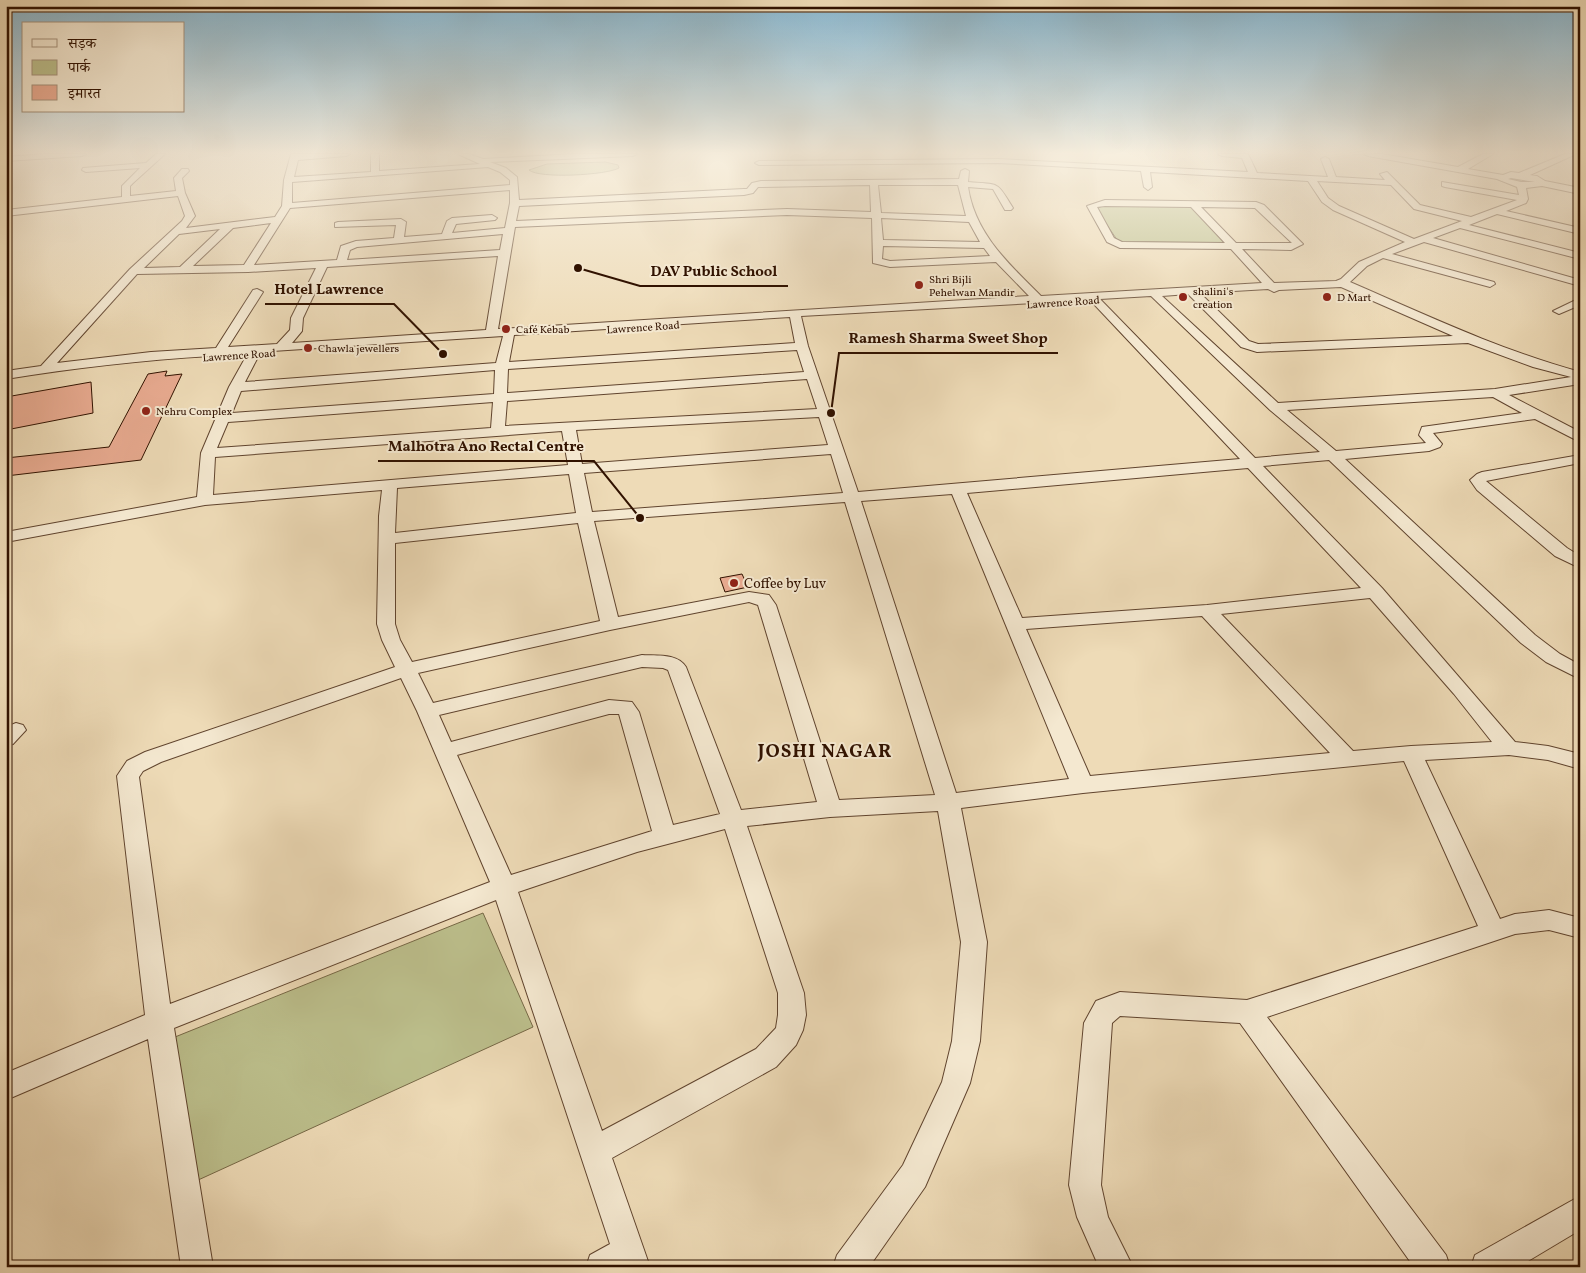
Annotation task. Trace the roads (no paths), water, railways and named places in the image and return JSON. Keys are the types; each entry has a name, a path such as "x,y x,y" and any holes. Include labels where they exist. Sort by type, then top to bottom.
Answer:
{"street":[{"path":"44,371 134,271 190,219 188,213"},
{"path":"246,268 283,213"},
{"path":"492,332 504,253 513,213"},
{"path":"341,264 345,248 348,246 510,227 746,213"},
{"path":"820,213 971,219"},
{"path":"970,213 985,245 1039,300"},
{"path":"1096,213 1110,240 1115,244 1126,246 1291,247 1298,244 1267,213"},
{"path":"1202,213 1275,288"},
{"path":"1350,213 1418,240 1580,283"},
{"path":"1443,213 1470,220"},
{"path":"1489,213 1418,240 1363,264 1342,283 1506,354 1580,376"},
{"path":"1506,213 1580,231"},
{"path":"876,215 877,261 884,263 998,259"},
{"path":"446,236 453,220 492,218"},
{"path":"175,232 280,219"},
{"path":"338,225 399,221 402,223 399,240"},
{"path":"1459,224 1580,256"},
{"path":"184,269 229,226"},
{"path":"878,243 985,245"},
{"path":"134,271 246,268 252,270 504,253"},
{"path":"1384,255 1490,284"},
{"path":"280,348 296,331 297,318 323,265"},
{"name":"Lawrence Road","path":"218,354 253,355 631,325 1342,283"},
{"name":"Lawrence Road","path":"6,375 280,348 492,332 796,317 1275,288"},
{"path":"218,354 257,292"},
{"path":"1194,294 1245,344 1256,348 1470,339"},
{"path":"1156,296 1275,407 1332,455 1528,639 1580,674"},
{"path":"1096,300 1376,592 1470,699 1509,748"},
{"path":"1559,311 1580,302"},
{"path":"796,317 811,375 825,413 948,802 974,942 966,1041 956,1083 914,1176 849,1267"},
{"path":"498,431 502,366 509,336"},
{"path":"236,387 502,366 802,346"},
{"path":"205,500 208,453 236,387 253,355"},
{"name":"Lawrence Road","path":"6,380 44,371"},
{"path":"223,418 499,396 811,375"},
{"path":"1275,407 1495,393 1580,380"},
{"path":"1495,393 1580,438"},
{"path":"208,453 568,426 825,413"},
{"path":"388,538 585,517 958,489 1429,447 1435,444 1426,435 1427,430 1537,415"},
{"path":"568,426 585,517 610,624"},
{"path":"6,537 205,500 835,449"},
{"path":"1580,459 1478,480 1482,487 1561,552 1580,563"},
{"path":"390,485 387,516 386,624 391,640 427,711 504,887 632,1259 602,1267"},
{"path":"958,489 1083,785"},
{"path":"1014,624 1207,610 1376,592"},
{"path":"197,1267 159,1021 128,776 130,770 153,757 405,670 610,624 749,597 763,599 767,605 830,809"},
{"path":"1207,610 1346,758"},
{"path":"427,711 642,662 667,662 676,667 733,819 791,993 793,1014 791,1032 766,1058 594,1152"},
{"path":"444,751 609,707 624,707 629,712 665,836"},
{"path":"6,1086 159,1021 504,887 665,836 733,819 830,809 948,802 1083,785 1411,753 1509,748 1548,753 1580,762"},
{"path":"1411,753 1493,930"},
{"path":"1117,1267 1094,1224 1087,1202 1085,1185 1098,1023 1102,1013 1108,1006 1120,1004 1246,1012 1493,930 1534,920 1549,920 1580,928"},
{"path":"1246,1012 1434,1267"},
{"path":"1486,1267 1580,1212"}],"place":[{"name":"DAV Public School","path":"578,268"},
{"name":"Shri Bijli Pehelwan Mandir","path":"919,285"},
{"name":"shalini's creation","path":"1183,297"},
{"name":"D Mart","path":"1327,297"},
{"name":"Café Kebab","path":"506,329"},
{"name":"Chawla jewellers","path":"308,348"},
{"name":"Hotel Lawrence","path":"443,354"},
{"name":"Nehru Complex","path":"146,411"},
{"name":"Ramesh Sharma Sweet Shop","path":"831,413"},
{"name":"Malhotra Ano Rectal Centre","path":"640,518"},
{"name":"Coffee by Luv","path":"734,583"}],"district":[{"name":"JOSHI NAGAR","path":"825,750"}]}
